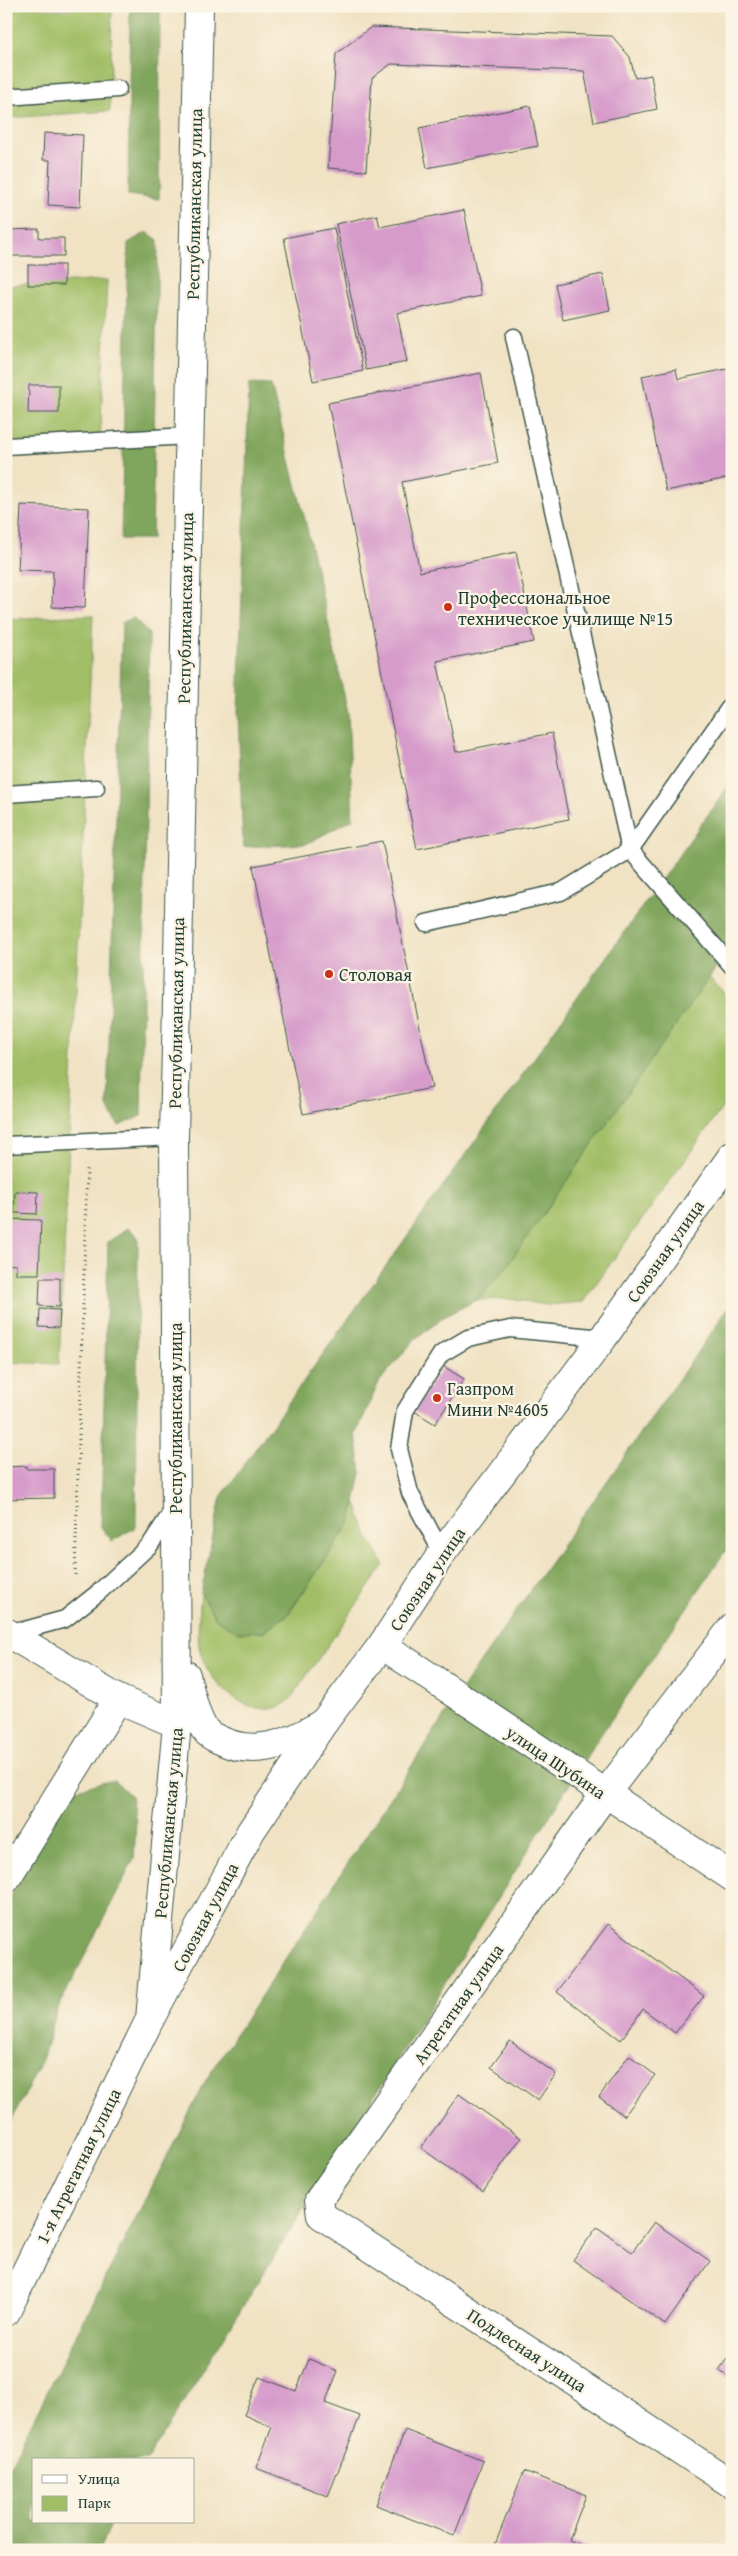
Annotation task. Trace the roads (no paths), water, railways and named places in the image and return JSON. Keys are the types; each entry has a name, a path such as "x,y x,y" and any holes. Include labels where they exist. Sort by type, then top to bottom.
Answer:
{"main road":[{"name":"Республиканская улица","path":"150,2019 177,1724 174,1138 199,6"},
{"name":"Союзная улица","path":"150,2019 251,1831 324,1722 382,1644 442,1553 603,1338 732,1156"},
{"name":"Агрегатная улица","path":"321,2215 319,2200 605,1794 732,1628"},
{"path":"6,1630 118,1699 177,1724"},
{"path":"177,1634 194,1706 206,1732 230,1745 256,1749 303,1736 324,1722"},
{"name":"улица Шубина","path":"382,1644 732,1877"},
{"path":"6,1879 118,1699"},
{"name":"1-я Агрегатная улица","path":"6,2312 150,2019"},
{"name":"Подлесная улица","path":"321,2215 732,2484"}],"lane":[{"path":"6,97 118,89"},
{"path":"514,337 630,850 732,966"},
{"path":"6,446 189,436"},
{"path":"426,923 561,892 630,850 732,704"},
{"path":"6,794 96,788"},
{"path":"6,1145 174,1138"},
{"path":"442,1553 410,1493 399,1449 405,1411 441,1354 468,1338 510,1329 603,1338"},
{"path":"6,1630 21,1631 65,1619 150,1545 176,1506"}],"place":[{"name":"Профессиональное техническое училище №15","path":"448,607"},
{"name":"Столовая","path":"329,974"},
{"name":"Газпром Мини №4605","path":"437,1398"}]}
